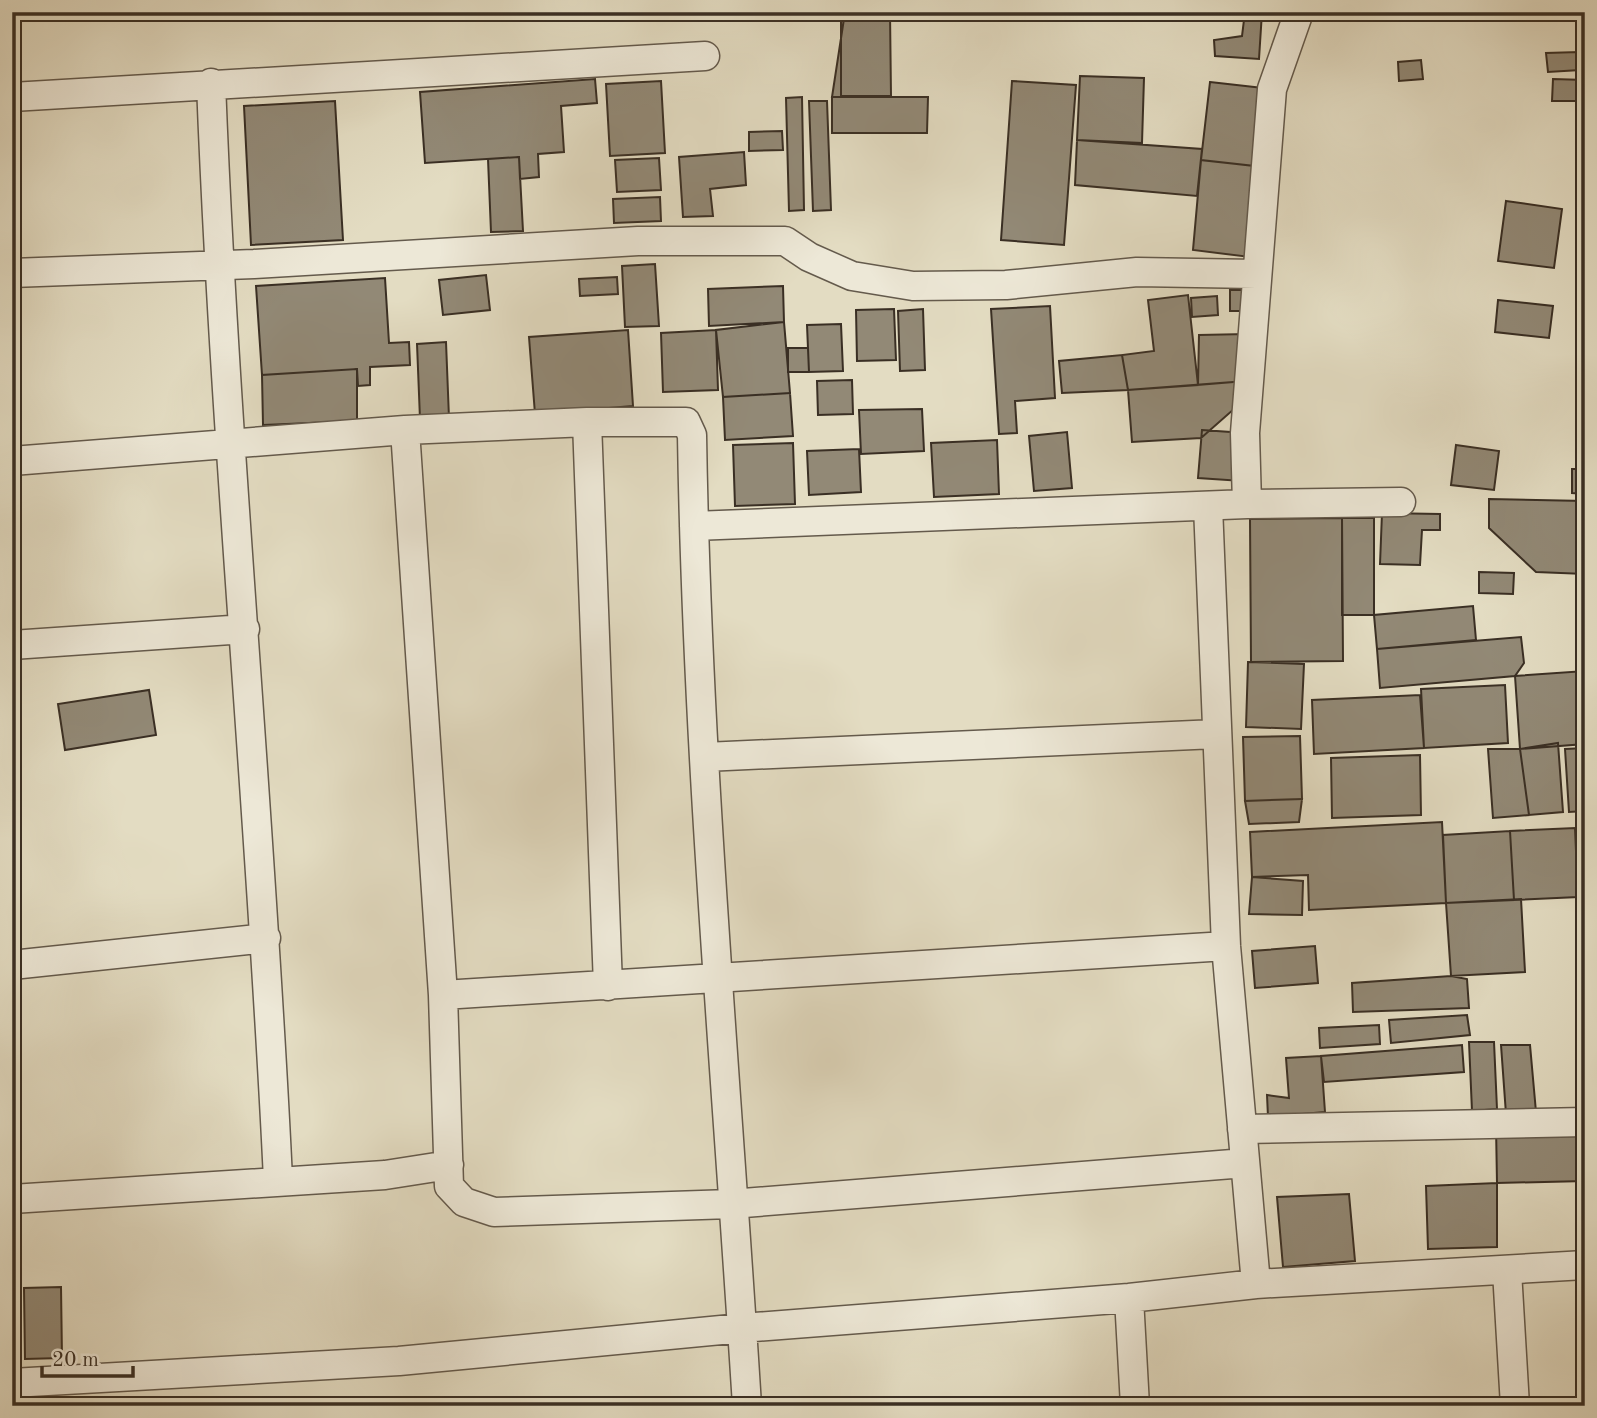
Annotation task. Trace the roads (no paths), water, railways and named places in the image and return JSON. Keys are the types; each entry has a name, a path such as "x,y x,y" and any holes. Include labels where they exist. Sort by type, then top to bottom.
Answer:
{"street":[{"path":"1247,504 1245,433 1272,89 1299,12"},
{"path":"12,97 211,83 705,57"},
{"path":"211,83 218,265 267,938 278,1180"},
{"path":"12,273 218,265 638,241 785,241 809,257 852,276 913,286 1006,285 1137,272 1256,274"},
{"path":"12,461 405,430 587,422 686,422 692,435 705,757 747,1406"},
{"path":"587,422 608,986"},
{"path":"405,430 443,995 450,1186 464,1202 494,1212 732,1204 1245,1163"},
{"path":"694,526 1247,504 1401,502"},
{"path":"1208,506 1226,946 1256,1284"},
{"path":"12,645 245,629"},
{"path":"705,757 1216,734"},
{"path":"12,965 267,938"},
{"path":"443,995 718,980 1226,946"},
{"path":"1242,1129 1585,1122"},
{"path":"12,1199 385,1175 449,1166"},
{"path":"12,1383 400,1361 742,1328 1129,1298 1256,1284 1585,1265"},
{"path":"1507,1271 1515,1406"},
{"path":"1129,1298 1135,1406"}]}
